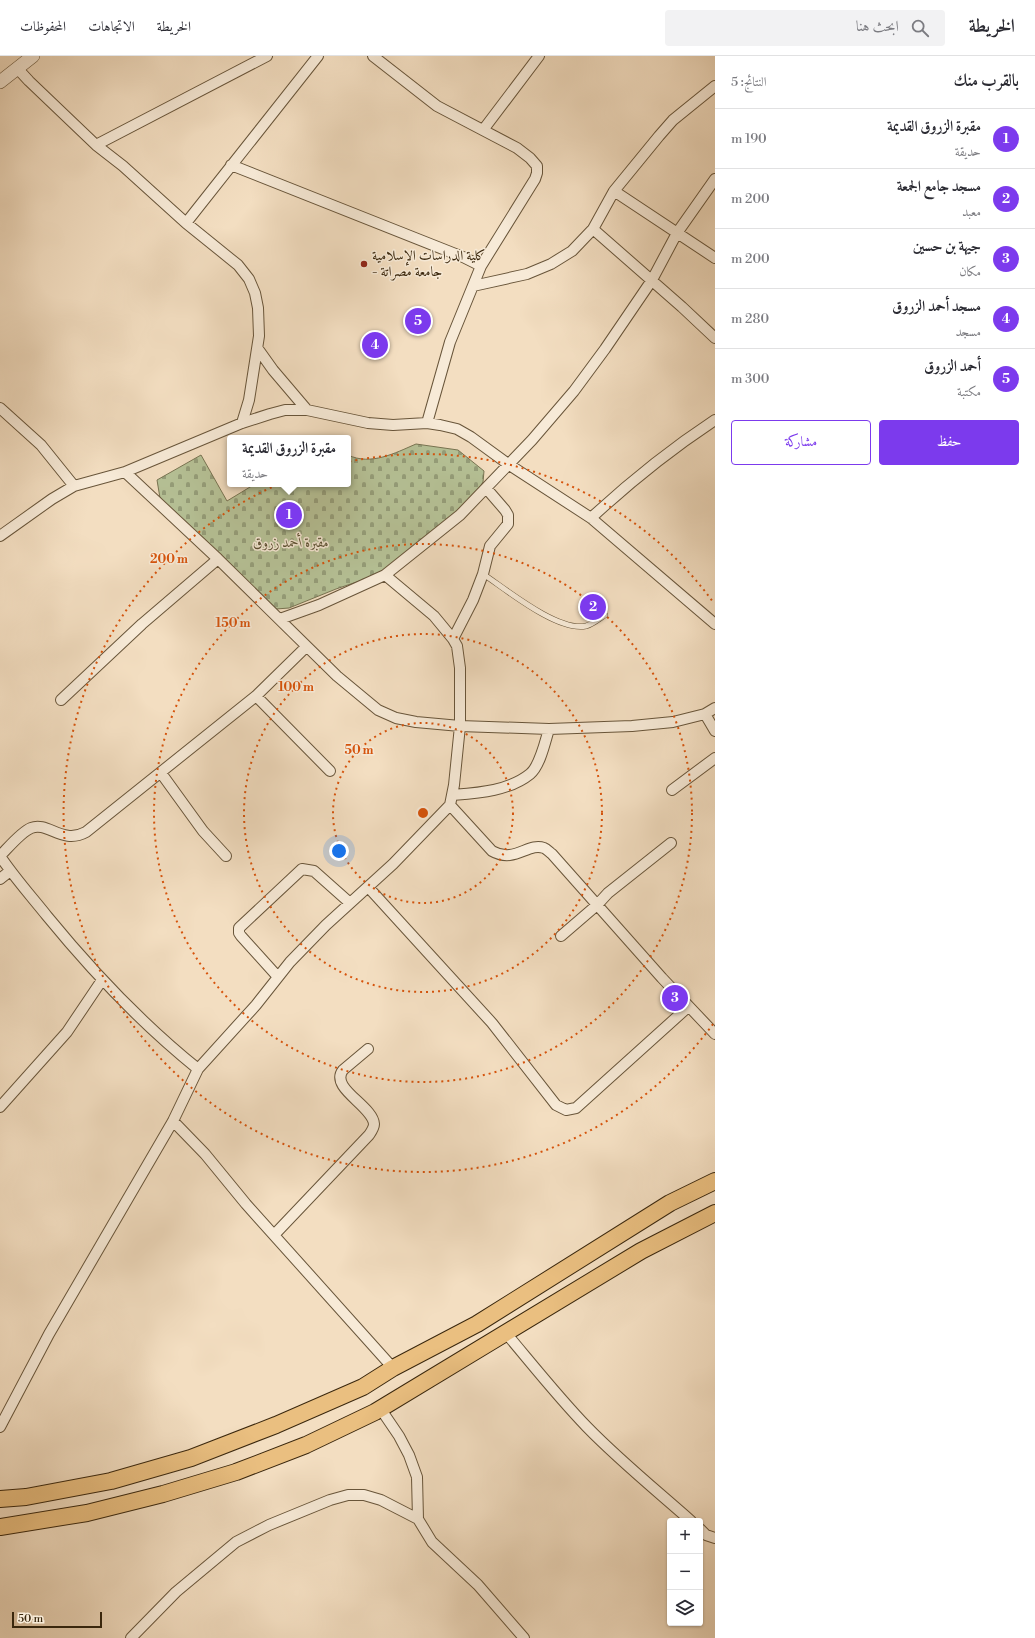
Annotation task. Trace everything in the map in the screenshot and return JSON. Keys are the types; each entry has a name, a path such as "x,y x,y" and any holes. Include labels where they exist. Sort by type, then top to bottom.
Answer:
{"main road":[{"path":"0,1499 26,1497 111,1481 191,1458 276,1426 363,1387 393,1368 477,1324 664,1207 715,1182"},
{"path":"0,1527 87,1513 163,1494 236,1472 306,1445 375,1412 641,1251 715,1213"}],"street":[{"path":"0,82 33,56"},
{"path":"96,145 267,56"},
{"path":"186,223 318,56"},
{"path":"373,56 437,106 517,148 534,162 537,169 535,179 481,266 450,342 427,423"},
{"path":"483,130 539,56"},
{"path":"17,68 96,145 123,166 186,223 238,265 249,279 255,293 258,308 259,336 249,400 242,423"},
{"path":"473,286 527,274 551,264 572,252 593,229 614,191 673,120 715,86"},
{"path":"232,165 463,257 481,266"},
{"path":"280,619 319,605 385,575 460,515 532,440 574,391 652,280 677,233 715,179"},
{"path":"614,191 715,258"},
{"path":"593,229 652,280 715,338"},
{"path":"258,349 273,370 307,410"},
{"path":"0,408 41,445 74,486"},
{"path":"0,536 52,499 74,486 124,472 242,423 285,410 307,410 368,423 393,425 427,423 457,429 471,437 508,464 591,518 715,624"},
{"path":"591,518 627,485 658,460 715,420"},
{"path":"124,472 165,508 218,559 280,619 306,648 378,710 396,718 416,722 460,726 549,729 632,726 666,723 705,714 715,708"},
{"path":"453,638 473,600 483,574 490,546 506,526 509,518 506,510 486,488"},
{"path":"61,700 142,624 218,559"},
{"path":"385,575 434,616 453,638 459,654 460,726 451,800 492,851 498,855 508,856 532,849 544,848 552,854 688,1007 715,1034"},
{"path":"198,1070 181,1056 102,980 60,932 10,871 0,856 32,828 41,827 70,837 79,836 161,774 256,696 306,648"},
{"path":"256,696 330,771"},
{"path":"705,714 715,731"},
{"path":"0,1427 49,1334 173,1121 198,1070 256,1005 278,977 326,925 368,887 451,800 505,788 530,774 540,756 549,729"},
{"path":"672,790 715,758"},
{"path":"161,774 203,831 226,856"},
{"path":"561,936 597,905 608,893 671,843"},
{"path":"278,977 241,936 239,933 239,928 302,869 314,871 350,903"},
{"path":"0,879 10,871"},
{"path":"368,887 492,1023 556,1105 566,1110 576,1108 688,1007"},
{"path":"0,1107 67,1032 102,980"},
{"path":"274,1235 369,1136 374,1124 372,1116 344,1087 340,1080 340,1074 343,1070 368,1049"},
{"path":"173,1121 205,1154 274,1235 393,1368"},
{"path":"506,1332 556,1393 588,1428 688,1518"},
{"path":"380,1408 399,1436 409,1455 417,1477 418,1519 432,1542 478,1585 524,1638"},
{"path":"131,1638 176,1592 236,1542 296,1514 330,1500 348,1495 364,1495 381,1500 418,1519"},
{"path":"703,1532 706,1535 715,1538"}],"lane":[{"path":"483,574 550,618 567,625 586,626 606,615"}],"green space":[{"name":"مقبرة أحمد زروق","path":"416,444 458,450 484,471 483,482 470,502 383,573 336,589 289,608 276,609 160,498 157,480 201,455 227,501 250,487 351,487 351,456 357,458 374,459"}],"place":[{"name":"كلية الدراسات الإسلامية - جامعة مصراتة","path":"364,264"},
{"name":"أحمد الزروق","path":"418,321"},
{"name":"مسجد أحمد الزروق","path":"375,345"},
{"name":"مقبرة الزروق القديمة","path":"289,515"},
{"name":"مسجد جامع الجمعة","path":"593,607"},
{"name":"جيهة بن حسين","path":"675,998"}]}
